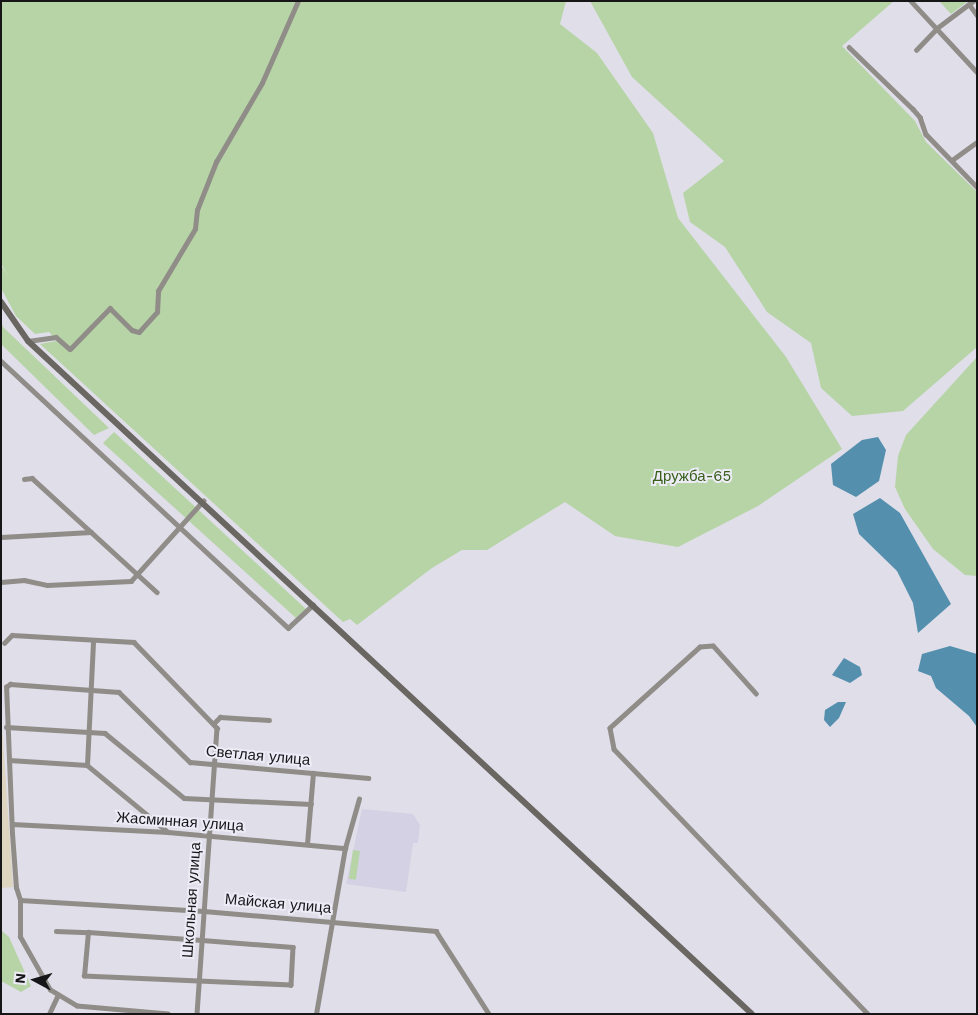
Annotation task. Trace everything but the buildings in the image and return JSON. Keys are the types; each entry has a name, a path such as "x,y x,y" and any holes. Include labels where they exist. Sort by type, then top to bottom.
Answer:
{"main road":[{"path":"1,302 28,341 314,604 752,1014"}],"street":[{"path":"28,341 56,337 70,348 110,308 132,330 139,332 157,312 158,291 195,229 197,210 216,162 262,83 298,1"},
{"path":"911,1 977,72"},
{"path":"916,50 937,28 971,3 977,15"},
{"path":"849,47 913,109 920,117 926,134 977,187"},
{"path":"952,160 977,142"},
{"path":"1,361 288,628 314,604"},
{"path":"24,479 32,478 131,572 138,574 157,592"},
{"path":"1,582 24,580 46,585 131,581 203,501"},
{"path":"1,537 91,532"},
{"path":"4,643 12,635 134,642 215,726 220,717 269,720"},
{"path":"87,765 93,641"},
{"path":"756,694 713,646 700,647 610,728 614,749 868,1014"},
{"name":"Светлая улица","path":"6,727 4,696 6,687 10,684 119,692 190,762 214,767 368,778"},
{"name":"Школьная улица","path":"197,1014 212,800 215,726"},
{"path":"168,1014 77,1006 50,990 20,938 20,900 16,888 6,727 89,731 105,734 184,798 312,804"},
{"path":"9,760 87,765 168,832"},
{"path":"307,844 312,804 313,773"},
{"path":"316,1014 345,848 359,799"},
{"name":"Жасминная улица","path":"12,824 168,832 345,848"},
{"name":"Майская улица","path":"20,900 204,911 436,931 489,1014"},
{"path":"56,931 88,932 293,947 292,985 84,976 88,932"},
{"path":"49,1014 58,995"}],"shaded area":[{"path":"1,710 13,887 1,888"},
{"path":"362,809 413,814 420,825 418,843 413,843 406,892 346,884"}],"green space":[{"name":"Дружба-65","path":"1,1 566,1 560,24 597,53 653,133 678,218 786,357 842,449 758,506 678,547 615,536 565,502 487,550 462,550 432,568 357,625 350,619 343,622 40,344 56,341 60,344 49,332 35,334 16,316 1,288 1,265 8,276 1,263"},
{"path":"590,1 894,1 842,46 915,121 926,142 977,192 977,347 903,411 852,416 821,388 811,343 767,312 725,247 690,222 683,193 724,161 632,77"},
{"path":"939,1 968,1 951,14"},
{"path":"1,322 3,327 109,428 94,435 1,344"},
{"path":"977,357 977,576 965,575 933,549 905,509 895,487 898,456 906,435"},
{"path":"114,432 306,609 296,618 103,443"},
{"path":"353,850 360,851 356,880 349,879"},
{"path":"1,930 9,937 31,986 21,992 1,981"}],"water":[{"path":"878,437 886,450 879,481 856,497 833,485 831,464 862,440"},
{"path":"880,498 900,513 951,604 918,633 913,603 897,571 859,534 853,514"},
{"path":"950,646 977,654 977,727 969,716 936,688 931,676 918,671 922,654"},
{"path":"844,658 860,667 862,675 850,683 832,675"},
{"path":"838,702 846,702 839,718 830,727 824,720 825,710"}]}
